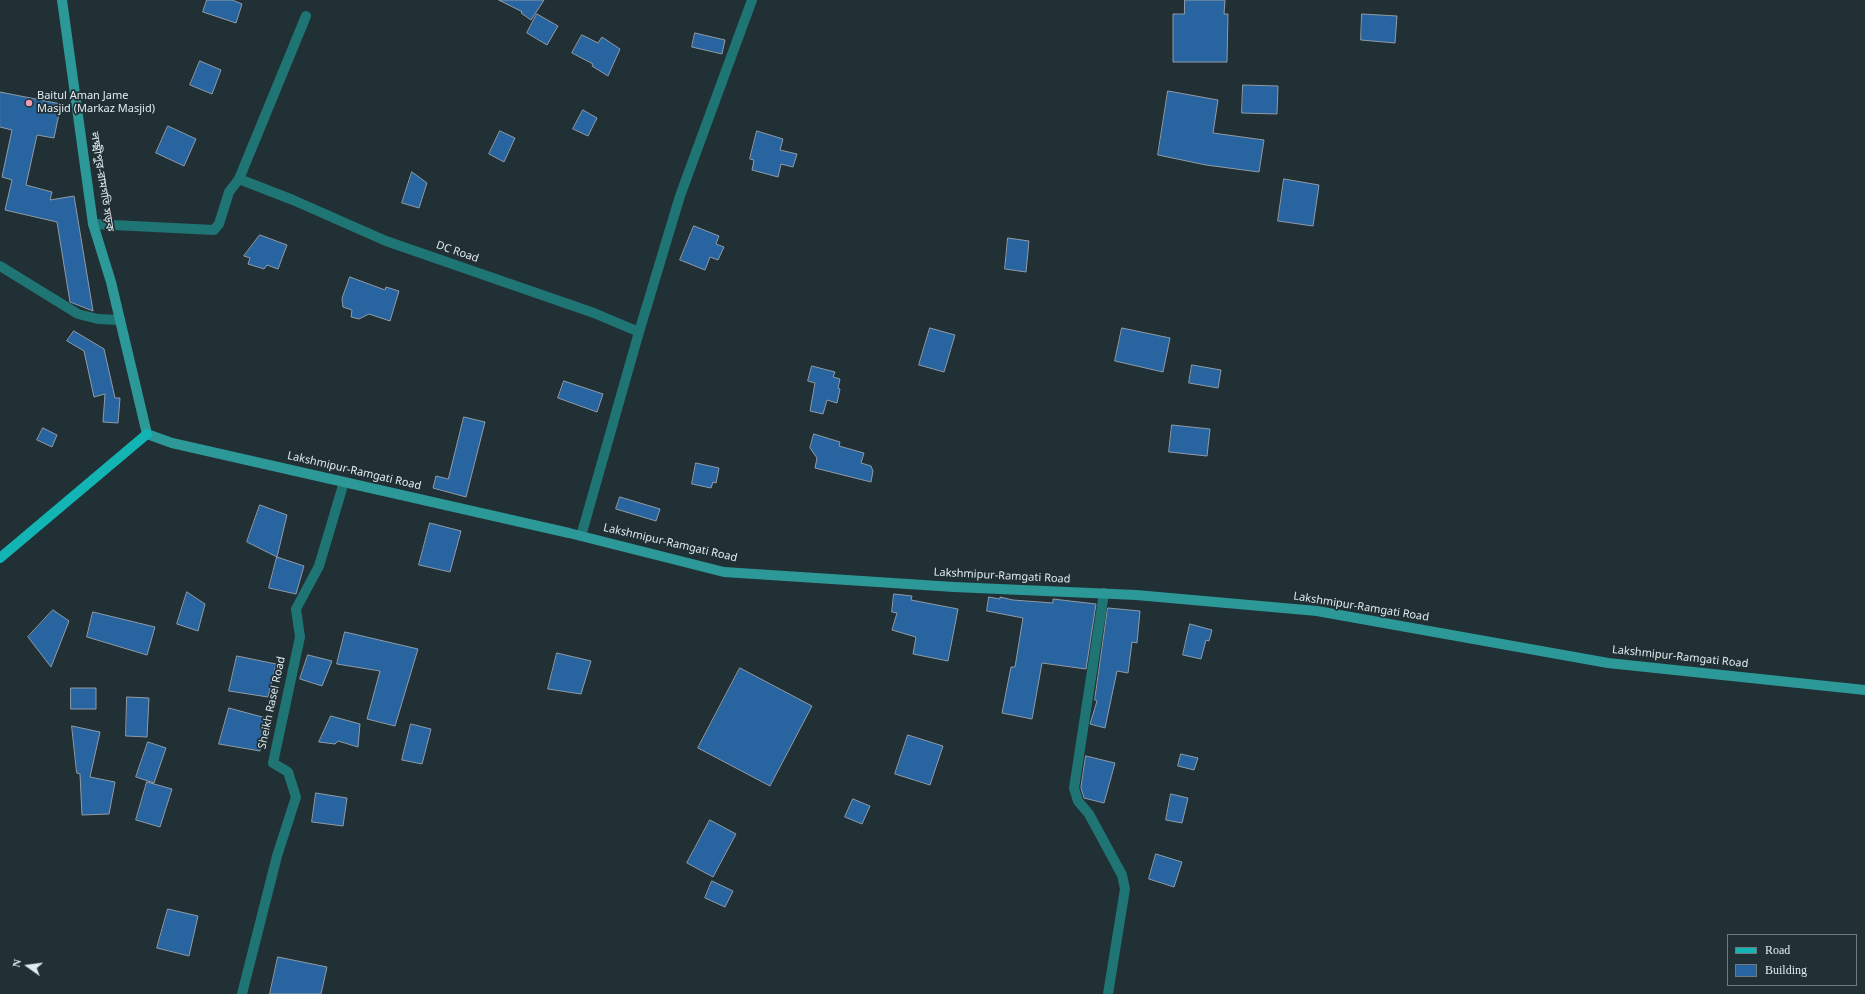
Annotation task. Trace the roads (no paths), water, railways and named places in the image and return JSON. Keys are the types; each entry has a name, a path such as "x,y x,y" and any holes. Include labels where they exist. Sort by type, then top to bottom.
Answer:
{"main road":[{"name":"লক্ষ্মীপুর-রামগতি সড়ক","path":"62,0 93,224 111,282 147,434"},
{"name":"Lakshmipur-Ramgati Road","path":"147,434 172,443 581,536 724,572 954,587 1104,593 1317,611 1608,663 1865,690"},
{"path":"0,558 147,434"}],"street":[{"path":"581,536 638,332 680,196 752,0"},
{"path":"93,224 214,230 219,224 229,192 239,179 306,16"},
{"name":"DC Road","path":"239,179 294,200 386,242 594,313 638,332"},
{"path":"0,266 78,314 98,319 120,320"},
{"name":"Sheikh Rasel Road","path":"242,994 277,856 296,797 288,772 273,763 300,637 296,609 319,566 344,482"},
{"path":"1104,593 1074,788 1078,801 1089,814 1122,875 1125,889 1108,994"}],"place":[{"name":"Baitul Aman Jame Masjid (Markaz Masjid)","path":"29,103"}]}
